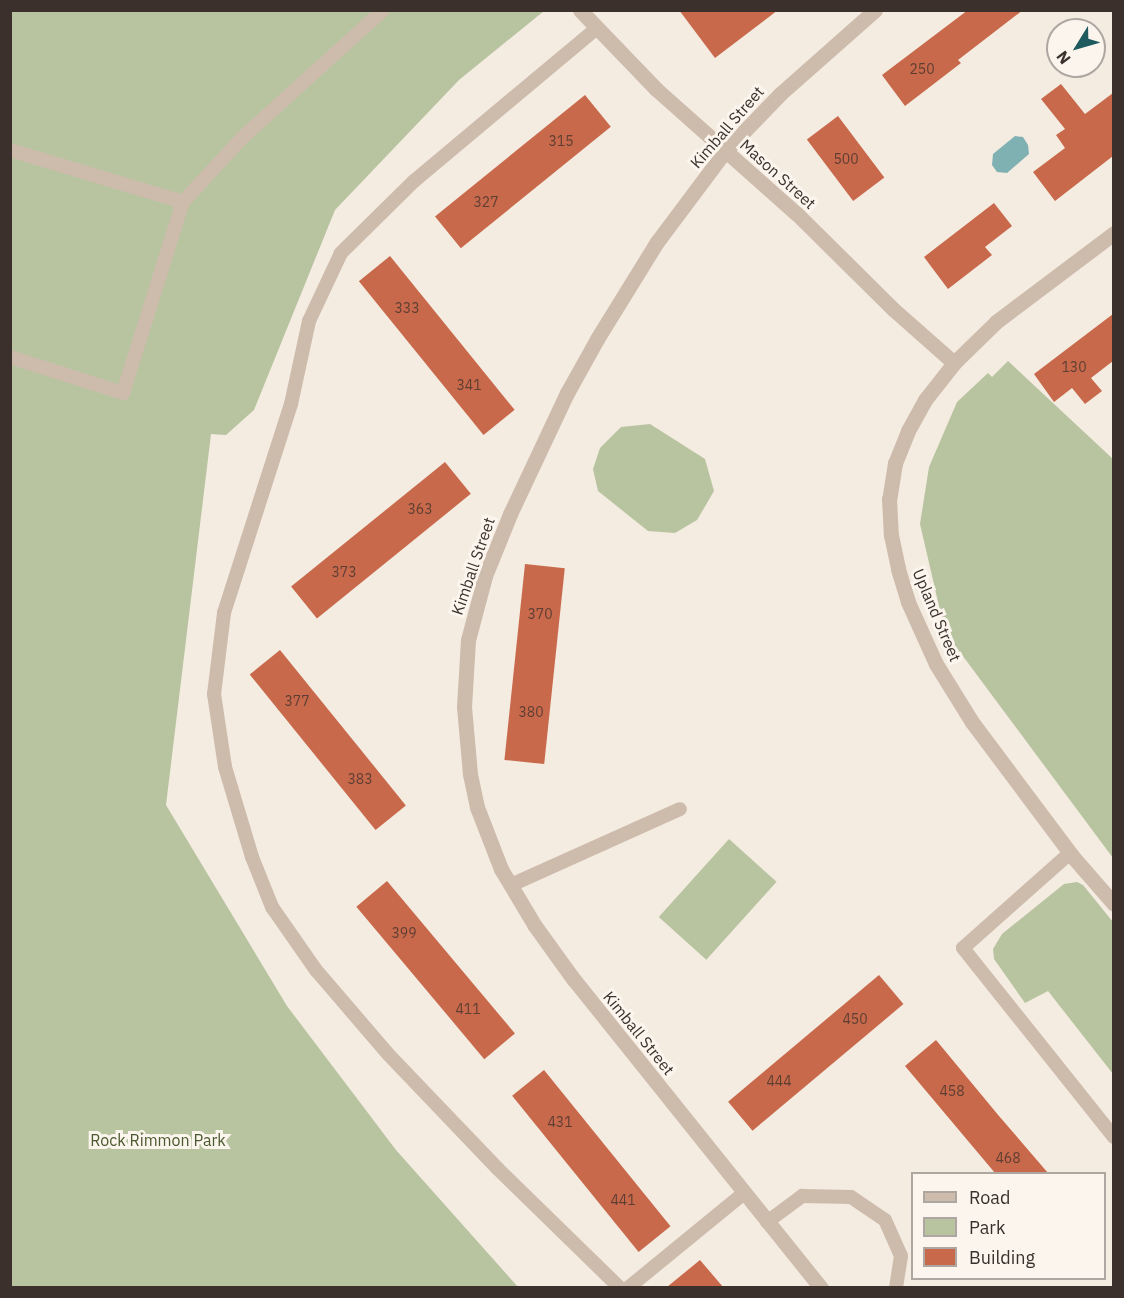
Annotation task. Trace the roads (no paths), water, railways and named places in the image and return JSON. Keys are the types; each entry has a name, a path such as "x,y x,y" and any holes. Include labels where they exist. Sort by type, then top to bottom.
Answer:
{"street":[{"name":"Mason Street","path":"580,10 656,88 797,214 893,309 954,363"},
{"name":"Kimball Street","path":"821,1287 574,980 535,926 511,885 488,838 477,807 469,763 464,707 468,640 475,608 510,514 567,393 657,242 725,151 780,94 875,10"},
{"name":"Upland Street","path":"1113,233 996,322 954,363 925,400 908,431 895,463 889,499 891,535 898,569 909,602 936,664 972,722 1071,853 1113,904"}],"lane":[{"path":"10,357 123,393 183,202 242,138 383,10"},
{"path":"597,28 414,181 341,253 309,321 291,404 224,613 214,694 225,767 252,857 278,916 316,970 387,1054 498,1169 620,1287"},
{"path":"10,150 183,202"},
{"path":"511,885 680,809"},
{"path":"1071,853 963,948 1113,1137"},
{"path":"628,1287 744,1193"},
{"path":"767,1222 802,1196 851,1197 885,1220 901,1256 896,1287"}],"water":[{"path":"1015,136 1023,137 1028,145 1029,154 1007,173 997,172 992,165 993,154"}],"park label":[{"name":"Rock Rimmon Park","path":"158,1140"}]}
